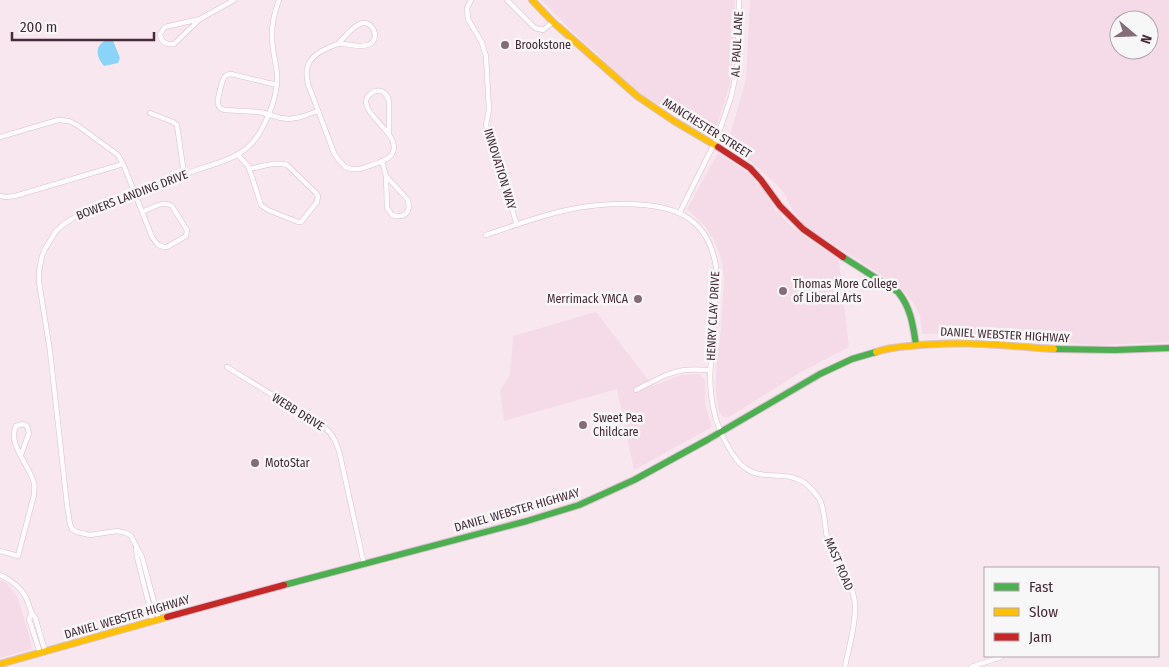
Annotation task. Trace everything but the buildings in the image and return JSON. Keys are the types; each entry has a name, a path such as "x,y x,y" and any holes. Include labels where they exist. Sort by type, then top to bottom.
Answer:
{"main road":[{"name":"MANCHESTER STREET","path":"532,0 553,22 637,96 750,168 780,206 803,229 830,249 898,292 907,302 910,309 916,345"},
{"name":"DANIEL WEBSTER HIGHWAY","path":"0,664 156,620 527,521 579,505 634,480 842,363 884,349 933,343 1079,350 1169,348"}],"street":[{"path":"200,19 165,26 160,34 162,40 166,44 174,44 200,19 234,0"},
{"name":"BOWERS LANDING DRIVE","path":"156,620 142,557 131,536 122,531 84,534 72,529 70,524 66,505 51,359 39,276 40,264 45,249 56,231 78,215 223,161 238,155 247,148 261,131 276,95 278,73 272,36 273,18 279,0"},
{"name":"INNOVATION WAY","path":"471,0 467,8 468,19 484,47 486,56 490,110 486,125 517,225"},
{"path":"508,0 535,28 542,30 553,22"},
{"name":"AL PAUL LANE","path":"714,144 736,78 739,0"},
{"path":"338,44 366,45 374,40 374,31 368,24 359,24 338,44 316,54 308,66 306,73 307,81 334,153 342,164 350,169 360,169 382,161 393,154 394,148 389,134 388,97 382,92 375,91 366,100 367,108 389,134"},
{"path":"277,85 231,74 225,76 217,102 218,106 224,110 258,112 285,119 293,119 318,110"},
{"path":"150,113 178,125 184,174"},
{"path":"0,137 58,120 69,121 118,155 152,237 158,245 167,247 186,236 187,230 169,204 164,203 142,212"},
{"path":"680,212 714,144"},
{"path":"238,155 249,169 259,201 264,208 301,222 317,202 318,196 316,193 287,165 275,164 249,169"},
{"path":"382,161 386,176 387,208 392,215 403,216 408,210 408,200 386,176"},
{"path":"0,196 6,198 15,196 123,164"},
{"name":"HENRY CLAY DRIVE","path":"486,235 566,210 598,204 642,204 656,206 680,212 690,219 702,231 715,256 716,279 710,388 717,422 721,431"},
{"name":"WEBB DRIVE","path":"226,367 323,426 332,434 340,455 364,564"},
{"path":"636,390 675,372 710,370"},
{"path":"0,551 18,556 34,491 34,483 21,455 15,442 13,434 16,426 23,424 28,428 29,433 21,455"},
{"name":"MAST ROAD","path":"721,431 731,452 746,469 759,474 798,480 810,488 819,499 824,515 828,541 849,584 855,601 855,617 845,667"},
{"path":"0,576 11,581 26,597 32,614 29,618 43,652"},
{"path":"970,667 1001,657"}],"shaded area":[{"path":"541,0 735,0 732,70 713,139 641,94 614,72 598,54"},
{"path":"750,0 1169,0 1169,342 1100,345 922,334 920,316 913,302 901,288 804,225 777,185 728,143 746,79"},
{"name":"Thomas More College of Liberal Arts","path":"718,153 749,174 762,187 775,209 793,228 839,260 849,347 799,373 729,417 723,417 719,412 716,393 716,369 724,279 721,257 714,240 704,225 687,209"},
{"path":"596,312 653,386 681,375 699,374 705,379 705,404 712,427 634,470 617,389 504,421 500,391 510,375 513,336"},
{"path":"0,580 5,582 17,596 32,649 0,658"}],"water":[{"path":"107,40 113,41 120,58 118,63 104,66 99,59 98,48"}],"traffic: fast":[{"path":"843,257 898,292 909,311 916,345"},
{"path":"1054,349 1115,350 1169,348"},
{"path":"284,585 527,521 579,505 634,480 820,374 852,359 876,352"}],"traffic: slow":[{"path":"532,0 553,22 637,96 718,147"},
{"path":"876,352 897,347 928,344 982,344 1054,349"},
{"path":"0,664 167,617"}],"traffic: jam":[{"path":"718,147 750,168 780,206 803,229 843,257"},
{"path":"167,617 284,585"}],"place":[{"name":"Brookstone","path":"505,45"},
{"name":"Thomas More College of Liberal Arts","path":"783,291"},
{"name":"Merrimack YMCA","path":"638,299"},
{"name":"Sweet Pea Childcare","path":"583,425"},
{"name":"MotoStar","path":"255,463"}]}
